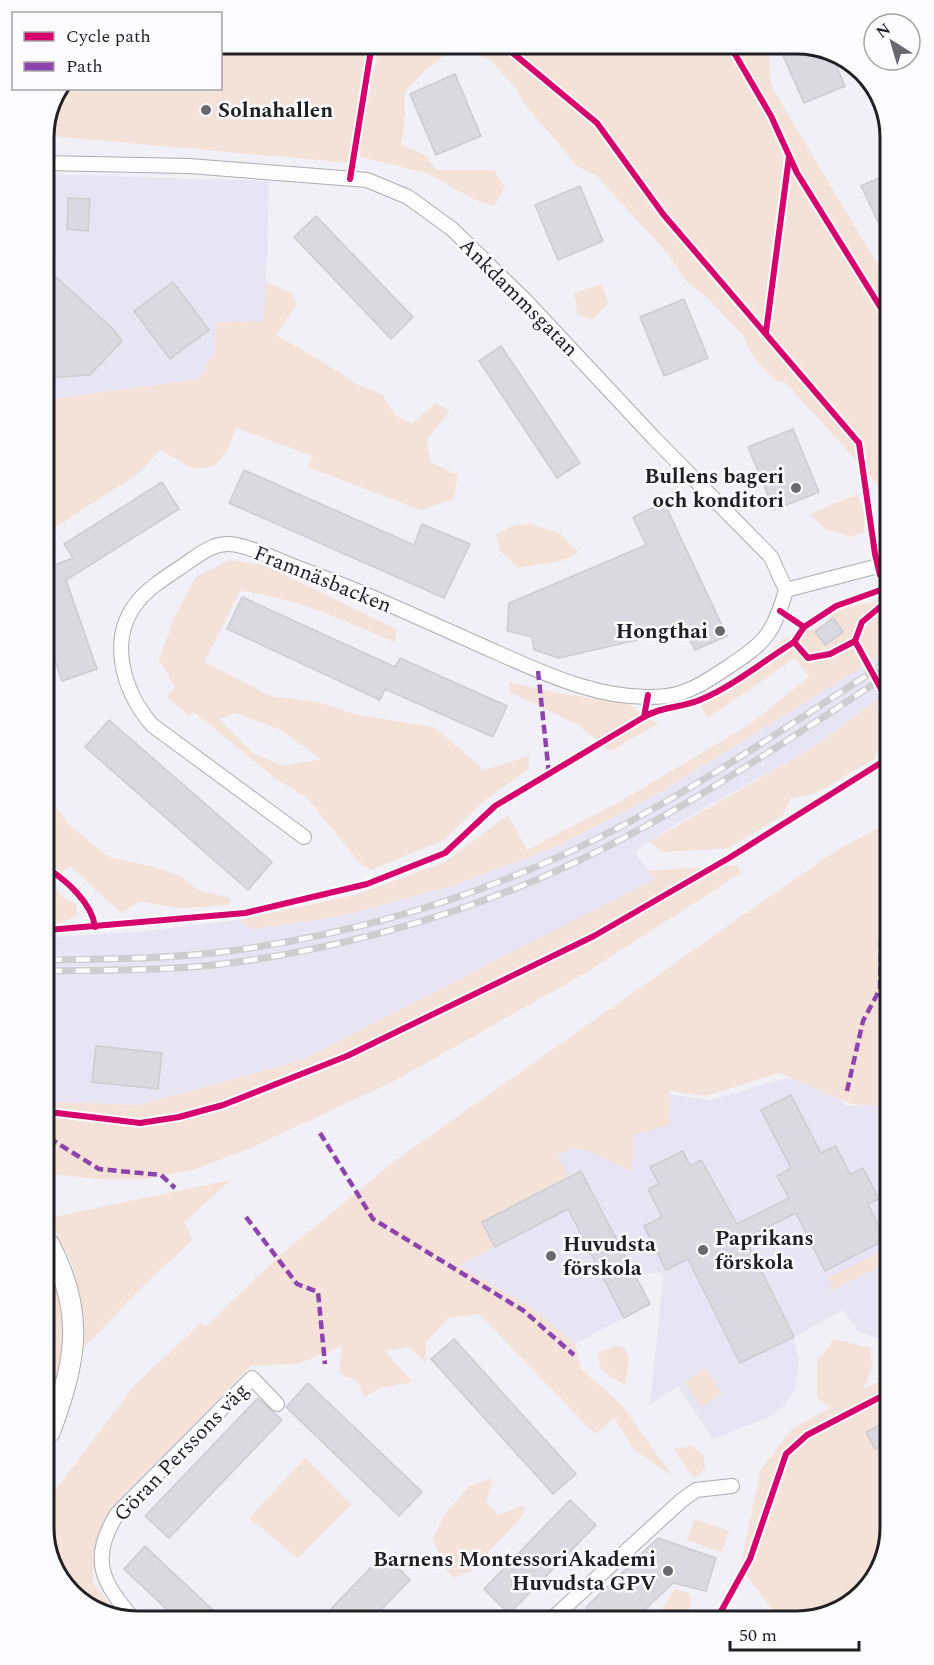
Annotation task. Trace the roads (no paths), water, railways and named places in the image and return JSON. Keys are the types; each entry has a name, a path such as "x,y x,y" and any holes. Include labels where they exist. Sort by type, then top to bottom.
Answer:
{"main road":[{"path":"54,1253 73,1312 75,1349 67,1387 54,1421"}],"street":[{"name":"Ankdammsgatan","path":"54,161 61,163"},
{"name":"Ankdammsgatan","path":"54,163 189,166 367,180 408,197 452,229 525,300 653,437 771,557 786,590"},
{"name":"Framnäsbacken","path":"304,837 152,725 140,710 126,677 121,656 121,640 129,615 139,600 154,586 210,547 237,545 336,581 538,671 593,689 628,695 667,696 683,692 700,686 735,663 753,651 772,630 786,590"},
{"path":"786,590 880,566"},
{"name":"Göran Perssons väg","path":"127,1610 106,1583 101,1566 101,1549 106,1532 117,1514 252,1378 277,1404"},
{"path":"561,1611 682,1500 696,1491 732,1486"}],"railway":[{"path":"54,960 184,956 280,943 379,921 475,891 569,852 649,811 752,750 880,667"},
{"path":"54,971 139,970 267,958 377,934 449,913 568,866 662,817 753,763 880,680"}],"place":[{"name":"Solnahallen","path":"206,110"},
{"name":"Bullens bageri och konditori","path":"796,488"},
{"name":"Hongthai","path":"720,631"},
{"name":"Paprikans förskola","path":"703,1250"},
{"name":"Huvudsta förskola","path":"551,1256"},
{"name":"Barnens MontessoriAkademi Huvudsta GPV","path":"668,1571"}]}
